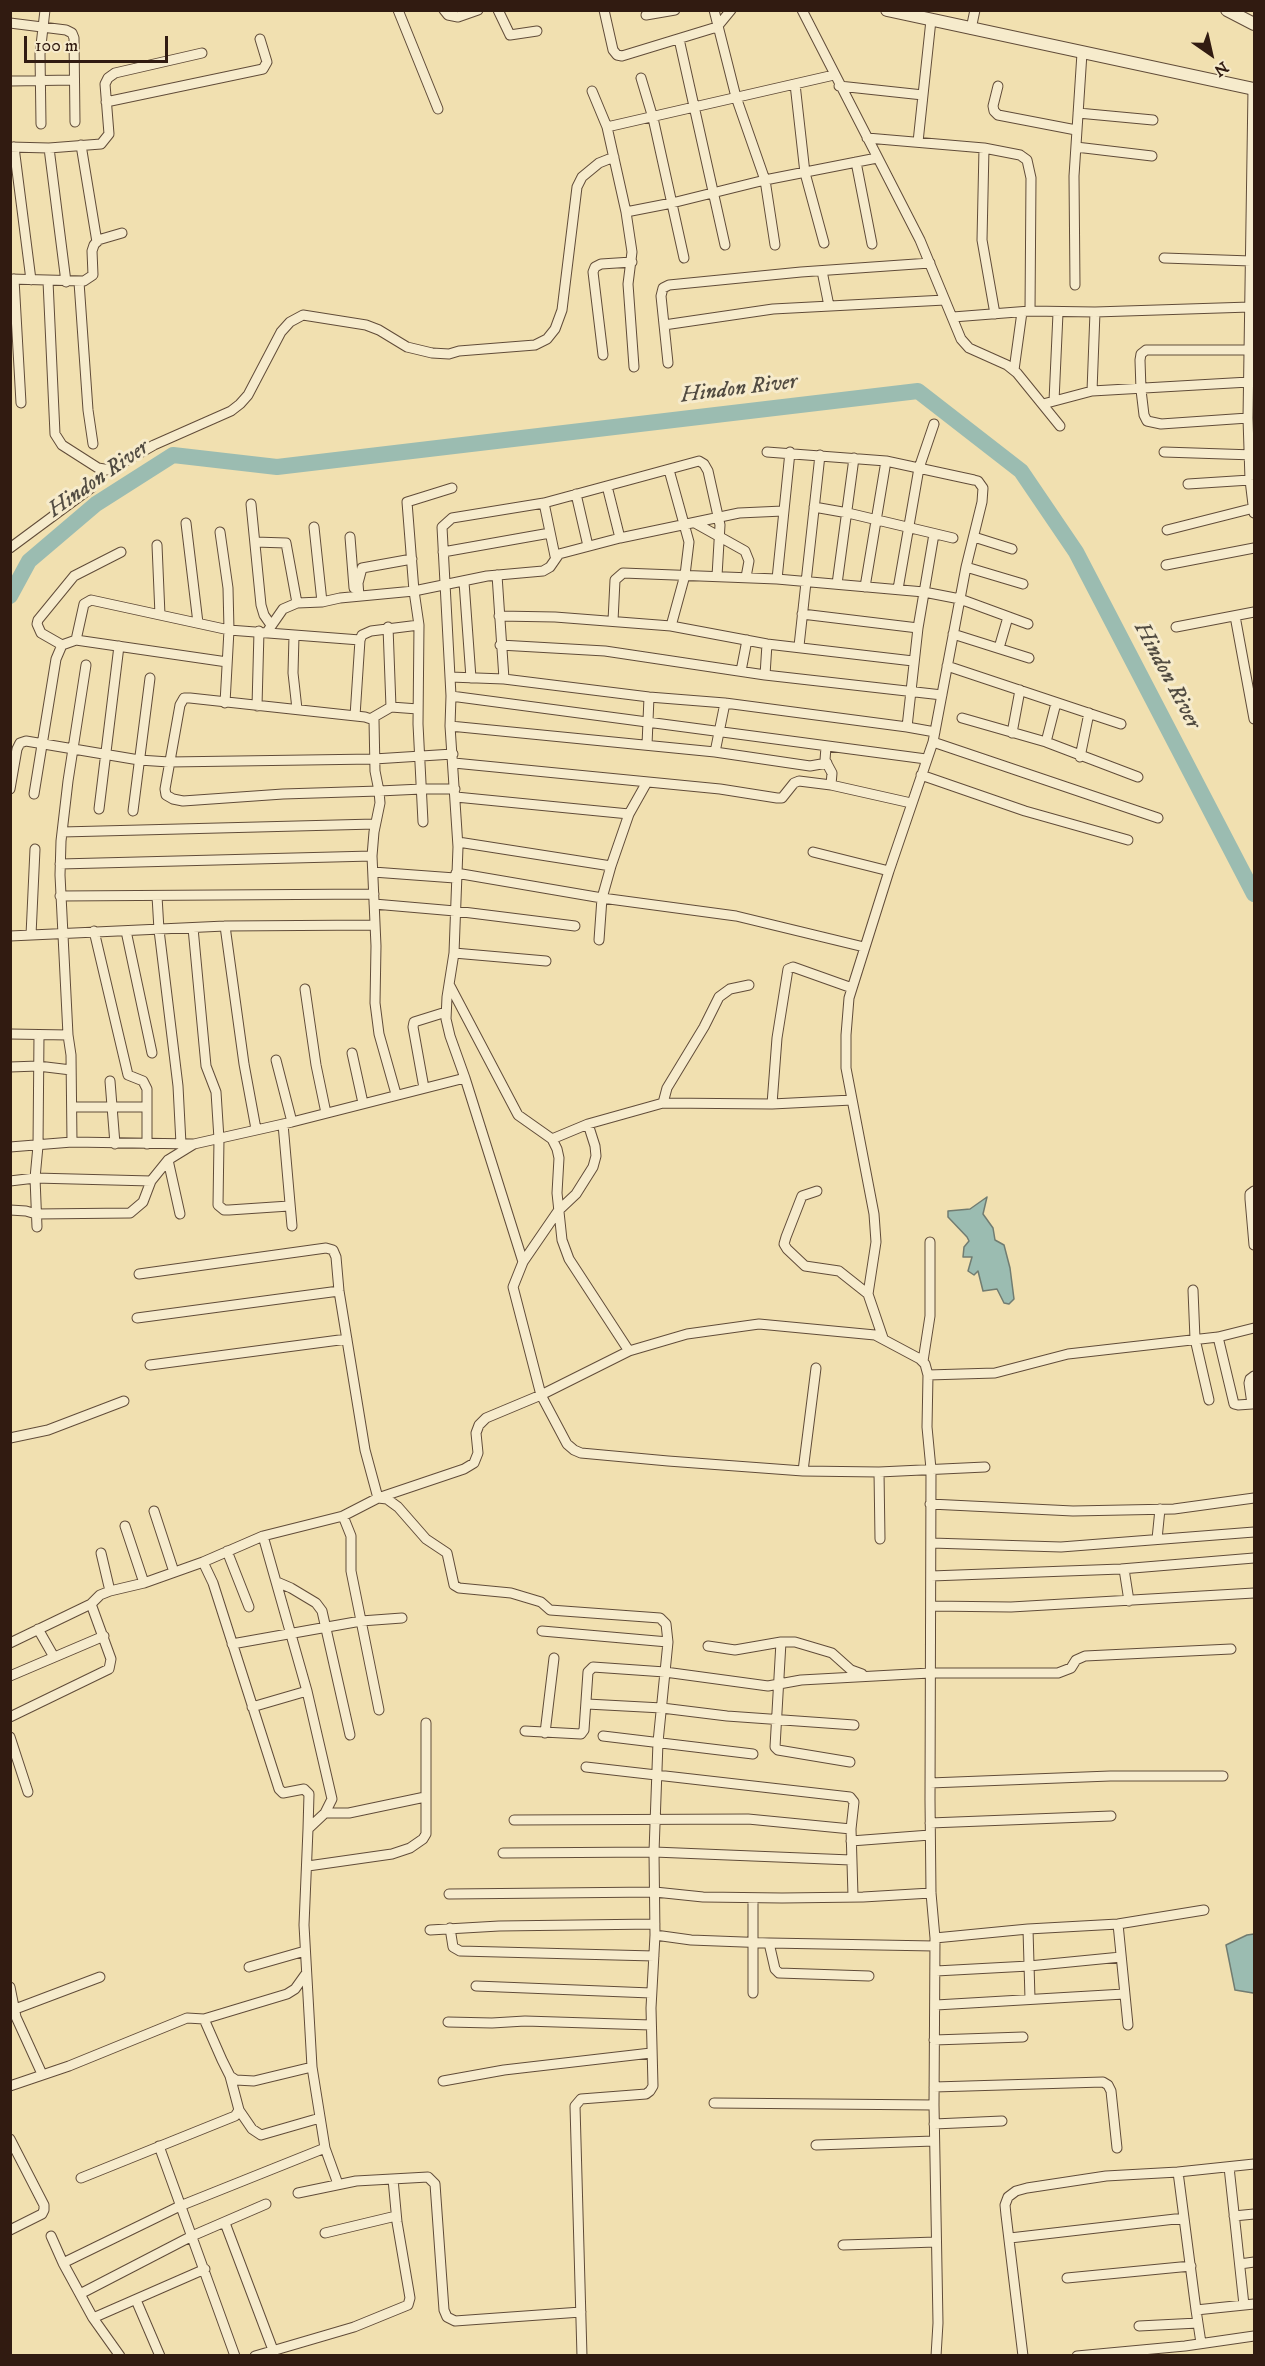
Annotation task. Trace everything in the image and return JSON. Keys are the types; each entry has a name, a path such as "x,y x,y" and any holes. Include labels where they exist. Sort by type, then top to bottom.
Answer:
{"street":[{"path":"41,124 40,81 45,10"},
{"path":"398,10 438,109"},
{"path":"444,10 448,15 458,17 478,10"},
{"path":"498,10 510,35 537,31"},
{"path":"604,10 613,50 617,55 622,56 717,27 732,10"},
{"path":"646,15 675,10"},
{"path":"714,10 736,97 765,180 775,244"},
{"path":"802,10 920,240 962,339 969,348 1014,370 1060,426"},
{"path":"887,10 1254,89 1249,382 1252,404 1248,418 1252,455 1250,480 1254,511 1167,530"},
{"path":"971,29 975,10"},
{"path":"1227,10 1254,24"},
{"path":"918,142 931,20"},
{"path":"10,22 66,30 72,33 75,122"},
{"path":"106,102 263,69 267,62 260,39"},
{"path":"679,39 725,245"},
{"path":"31,280 12,147 49,148 101,144 110,134 105,84 108,78 115,73 202,53"},
{"path":"1075,285 1074,176 1082,53"},
{"path":"607,127 834,75"},
{"path":"641,78 653,118 684,258"},
{"path":"10,81 74,80"},
{"path":"795,84 805,173 824,243"},
{"path":"839,86 923,94"},
{"path":"998,86 993,106 998,115 1076,130"},
{"path":"592,91 607,127 626,212 632,262 628,290 634,367"},
{"path":"1078,113 1153,120"},
{"path":"867,138 984,148 1020,155 1027,160 1030,168 1026,311 1014,370"},
{"path":"81,145 97,242"},
{"path":"1076,147 1152,156"},
{"path":"49,148 66,282"},
{"path":"984,148 982,240 995,314"},
{"path":"48,281 55,434 62,445 104,470 110,470 154,446 231,411 240,404 248,395 281,332 290,322 303,315 366,325 407,347 432,353 449,354 459,351 535,345 547,339 555,329 562,310 577,187 582,177 599,163 614,157"},
{"path":"626,212 765,180 877,158"},
{"path":"856,162 872,244"},
{"path":"21,403 12,279 79,282 93,275 92,250 97,242 122,233"},
{"path":"1164,258 1251,261"},
{"path":"603,355 593,272 595,267 601,264 632,262"},
{"path":"668,363 661,296 663,288 669,285 930,263"},
{"path":"822,271 829,306"},
{"path":"79,282 88,410 93,444"},
{"path":"664,325 750,311 945,300"},
{"path":"953,317 1026,311 1058,313 1250,308"},
{"path":"1092,391 1095,312"},
{"path":"1054,401 1058,313"},
{"path":"1248,418 1153,424 1147,421 1144,415 1141,390 1141,354 1146,350 1251,355"},
{"path":"1043,404 1092,391 1141,390 1249,382"},
{"path":"898,589 919,468 934,424"},
{"path":"767,452 886,461 974,480 981,484 982,502 966,567 933,742 911,803 849,998 845,1053 874,1214 876,1242 868,1294 883,1338"},
{"path":"777,579 790,452"},
{"path":"1164,452 1252,455"},
{"path":"799,646 820,455"},
{"path":"837,584 854,458"},
{"path":"523,1262 450,1036 446,1012 454,953 458,842 450,726 451,696 442,527 452,518 544,503 699,461 708,471 719,518 721,537 717,576"},
{"path":"865,587 886,461"},
{"path":"10,548 91,488 104,470"},
{"path":"669,470 689,542 686,575 671,627"},
{"path":"1188,484 1250,480"},
{"path":"607,486 620,538"},
{"path":"423,822 418,709 419,625 407,502 452,488"},
{"path":"576,494 588,546"},
{"path":"266,630 283,609 297,603 414,591 496,575 543,571 550,567 555,556 544,503"},
{"path":"251,504 261,605 266,630 257,705"},
{"path":"814,507 953,538"},
{"path":"555,556 620,538 740,513 783,511"},
{"path":"186,523 198,623"},
{"path":"695,523 745,551 749,561 746,578"},
{"path":"314,527 322,602"},
{"path":"220,532 228,588 229,630 225,703"},
{"path":"443,552 550,532"},
{"path":"907,727 913,662 934,534"},
{"path":"350,537 357,597"},
{"path":"974,537 1011,549"},
{"path":"255,542 286,543 297,603"},
{"path":"157,545 160,615"},
{"path":"1166,564 1254,548"},
{"path":"62,645 41,633 37,624 38,620 74,576 121,552"},
{"path":"357,597 362,568 411,559"},
{"path":"966,567 1023,584"},
{"path":"613,621 615,580 623,573 777,579 924,592 960,599 1028,624"},
{"path":"496,575 504,679"},
{"path":"464,582 471,678"},
{"path":"76,640 84,604 88,600 229,630 266,630 294,636 360,640"},
{"path":"1176,627 1254,612"},
{"path":"802,614 918,628"},
{"path":"499,616 613,621 671,627 767,644 799,646 913,662"},
{"path":"1235,616 1254,719"},
{"path":"999,648 1008,617"},
{"path":"354,716 360,640 365,633 388,627 419,625"},
{"path":"388,627 391,707"},
{"path":"954,634 1029,658"},
{"path":"294,636 293,673 297,709"},
{"path":"34,794 40,742 56,658 62,645 76,640 227,662"},
{"path":"741,671 747,640"},
{"path":"765,675 767,644"},
{"path":"500,645 605,651 765,675 942,695"},
{"path":"99,809 119,646"},
{"path":"72,1142 71,1070 60,864 62,832 86,665"},
{"path":"947,666 1121,724"},
{"path":"450,677 504,679 650,697 725,703 935,732"},
{"path":"134,811 150,678"},
{"path":"1012,733 1020,690"},
{"path":"451,696 926,759"},
{"path":"647,745 650,697"},
{"path":"418,709 391,707 372,718 184,698 180,705 169,762 166,795 173,800 422,789 629,814"},
{"path":"1046,742 1056,702"},
{"path":"715,752 725,703"},
{"path":"1080,756 1089,714"},
{"path":"372,718 376,729 374,759 380,803 375,824 372,856 376,1020 396,1094"},
{"path":"962,718 1046,742 1138,777"},
{"path":"450,726 715,752 810,766 827,763"},
{"path":"10,789 17,748 26,741 139,760 169,762 453,758 720,789 777,798 782,798 794,783 799,781 831,785 911,803"},
{"path":"933,742 1158,818"},
{"path":"826,747 825,756 832,773 831,785"},
{"path":"921,775 1025,811 1128,840"},
{"path":"599,940 602,898 629,814 647,782"},
{"path":"62,832 375,824"},
{"path":"458,842 612,866"},
{"path":"31,935 35,849"},
{"path":"813,852 889,871"},
{"path":"60,864 372,856"},
{"path":"373,872 456,875 736,916 864,947"},
{"path":"60,896 374,899 575,926"},
{"path":"157,896 178,1086 181,1144"},
{"path":"10,936 225,926 374,925"},
{"path":"225,926 244,1064 256,1129"},
{"path":"192,928 206,1066 216,1092 219,1139 217,1201 221,1208 229,1210 289,1206"},
{"path":"94,931 128,1075 145,1083 147,1089 147,1144"},
{"path":"126,931 152,1053"},
{"path":"454,953 546,961"},
{"path":"772,1104 777,1038 788,969 793,967 852,988"},
{"path":"449,984 518,1115 552,1139 559,1158 557,1192 562,1240 569,1258 629,1351"},
{"path":"663,1103 667,1088 705,1027 719,998 730,989 749,985"},
{"path":"305,989 316,1065 326,1113"},
{"path":"424,1088 414,1022 446,1012"},
{"path":"10,1034 68,1035"},
{"path":"37,1227 35,1178 38,1146 39,1035"},
{"path":"352,1053 363,1103"},
{"path":"276,1060 288,1123 289,1206 292,1226"},
{"path":"10,1067 38,1066 71,1070"},
{"path":"10,1147 72,1142 194,1144 288,1123 465,1078"},
{"path":"110,1081 115,1144"},
{"path":"552,1139 588,1124 663,1103 772,1104 852,1100"},
{"path":"72,1107 147,1107"},
{"path":"588,1124 595,1146 596,1156 593,1167 576,1194 558,1211 523,1262 513,1287 541,1395 567,1444 581,1453 803,1470 879,1472 985,1467"},
{"path":"10,1210 36,1214 130,1213 143,1202 151,1181 168,1160 194,1144"},
{"path":"168,1160 180,1214"},
{"path":"10,1181 35,1178 151,1181"},
{"path":"817,1191 802,1197 784,1244 805,1266 839,1271 868,1294"},
{"path":"1254,1191 1250,1197 1254,1245"},
{"path":"930,1242 930,1316 923,1361 928,1375 927,1427 931,1469 930,1835 936,1971 934,2040 938,2324 936,2355"},
{"path":"139,1274 326,1248 333,1250 336,1257 339,1291 365,1450 378,1498"},
{"path":"1193,1290 1195,1339 1209,1400"},
{"path":"136,1318 339,1291"},
{"path":"10,1643 90,1604 94,1599 110,1591 144,1583 203,1562 263,1536 344,1516 378,1498 464,1469 474,1463 478,1453 476,1434 479,1425 486,1418 541,1395 629,1351 680,1336 751,1324 875,1335 923,1361"},
{"path":"928,1375 995,1373 1068,1354 1218,1337 1254,1328"},
{"path":"1218,1337 1234,1404 1253,1404 1249,1383 1254,1376"},
{"path":"150,1365 347,1339"},
{"path":"803,1470 816,1368"},
{"path":"10,1438 41,1432 124,1401"},
{"path":"879,1472 880,1539"},
{"path":"378,1498 387,1499 398,1507 426,1539 447,1552 452,1581 459,1588 511,1593 541,1602 550,1610 660,1618 666,1624 668,1642 656,1775 655,1935 651,1993 653,2086 646,2094 581,2099 575,2106 582,2355"},
{"path":"930,1504 1074,1511 1160,1509 1254,1498"},
{"path":"1157,1539 1160,1509"},
{"path":"154,1511 174,1572"},
{"path":"344,1516 351,1536 351,1571 379,1710"},
{"path":"125,1526 144,1583"},
{"path":"931,1543 1061,1547 1254,1533"},
{"path":"263,1536 307,1691 333,1799 325,1813 308,1829"},
{"path":"227,1551 249,1608"},
{"path":"102,1553 110,1591"},
{"path":"931,1576 1125,1569 1254,1558"},
{"path":"203,1562 213,1582 281,1792 288,1793 304,1789 309,1794 304,1951 312,2067 325,2148 339,2184"},
{"path":"1125,1569 1129,1601"},
{"path":"277,1582 316,1603 322,1611 350,1735"},
{"path":"931,1606 1011,1606 1254,1593"},
{"path":"10,1716 109,1669 111,1659 90,1604"},
{"path":"232,1644 361,1621 402,1618"},
{"path":"38,1629 54,1657"},
{"path":"542,1631 668,1642"},
{"path":"10,1676 104,1636"},
{"path":"708,1646 735,1650 781,1642 809,1645 832,1653 850,1670 867,1676"},
{"path":"781,1642 775,1743 778,1750 850,1762"},
{"path":"525,1731 581,1734 584,1730 587,1704 588,1672 593,1667 665,1672 757,1686 801,1680 930,1673 1058,1673 1071,1668 1076,1660 1085,1656 1231,1649"},
{"path":"545,1733 554,1658"},
{"path":"252,1707 307,1691"},
{"path":"587,1704 662,1708 854,1725"},
{"path":"308,1866 392,1854 420,1842 426,1834 426,1724"},
{"path":"603,1736 753,1754"},
{"path":"10,1737 28,1792"},
{"path":"586,1767 847,1796 854,1802 851,1830 853,1896"},
{"path":"930,1784 1110,1776 1223,1776"},
{"path":"325,1813 349,1813 425,1797"},
{"path":"930,1823 1111,1816"},
{"path":"514,1820 748,1819 851,1830"},
{"path":"851,1841 930,1835"},
{"path":"503,1853 654,1852 851,1860"},
{"path":"449,1894 655,1892 703,1897 753,1898 931,1893"},
{"path":"753,1898 753,1993"},
{"path":"655,1935 691,1940 769,1943 935,1942 1028,1929 1118,1924 1204,1910"},
{"path":"430,1930 655,1924"},
{"path":"1118,1924 1128,2025"},
{"path":"450,1928 453,1947 460,1950 654,1956"},
{"path":"1028,1929 1030,1999"},
{"path":"769,1943 775,1969 779,1973 869,1976"},
{"path":"249,1967 304,1951"},
{"path":"936,1971 1029,1966 1121,1957"},
{"path":"10,2086 69,2066 187,2018 204,2019 287,1994 305,1975"},
{"path":"12,2010 100,1977"},
{"path":"476,1986 651,1993"},
{"path":"10,1987 12,2010 42,2074"},
{"path":"936,2005 1124,1994"},
{"path":"204,2019 230,2076 239,2110 252,2129 261,2135 320,2118"},
{"path":"448,2022 525,2021 651,2025"},
{"path":"934,2040 1023,2037"},
{"path":"442,2081 504,2070 651,2053"},
{"path":"230,2076 236,2080 254,2081 312,2067"},
{"path":"934,2087 1103,2082 1111,2091 1117,2148"},
{"path":"714,2103 934,2105"},
{"path":"81,2178 231,2118 239,2110"},
{"path":"934,2124 1002,2121"},
{"path":"10,2139 44,2205 42,2214 12,2226"},
{"path":"816,2145 934,2141"},
{"path":"159,2146 235,2355"},
{"path":"63,2263 180,2206 325,2148"},
{"path":"1023,2355 1005,2205 1008,2197 1016,2191 1106,2176 1178,2172 1254,2164"},
{"path":"1229,2167 1244,2305"},
{"path":"1178,2172 1202,2343"},
{"path":"298,2193 339,2184 428,2177 435,2184 444,2310 447,2317 455,2320 581,2312"},
{"path":"255,2355 354,2327 408,2305 411,2298 396,2216 393,2179"},
{"path":"80,2294 192,2236 267,2204"},
{"path":"1234,2216 1254,2214"},
{"path":"325,2233 396,2216"},
{"path":"1010,2238 1184,2218"},
{"path":"225,2223 273,2350"},
{"path":"51,2236 93,2318 120,2355"},
{"path":"843,2245 936,2242"},
{"path":"1240,2264 1254,2262"},
{"path":"1067,2278 1191,2266"},
{"path":"93,2318 205,2269"},
{"path":"136,2300 160,2355"},
{"path":"1197,2310 1254,2304"},
{"path":"1139,2326 1198,2323"},
{"path":"1082,2355 1254,2336"}],"water":[{"path":"987,1197 983,1214 993,1228 995,1240 1004,1245 1010,1268 1014,1299 1009,1304 1004,1303 997,1289 983,1291 978,1271 974,1275 968,1271 972,1257 963,1257 964,1247 969,1241 948,1217 948,1211 970,1209"},
{"path":"1254,1934 1254,1992 1235,1990 1226,1945"}],"waterway":[{"name":"Hindon River","path":"10,596 29,561 96,504 173,455 277,467 918,391 1021,471 1076,552 1254,894"}]}
